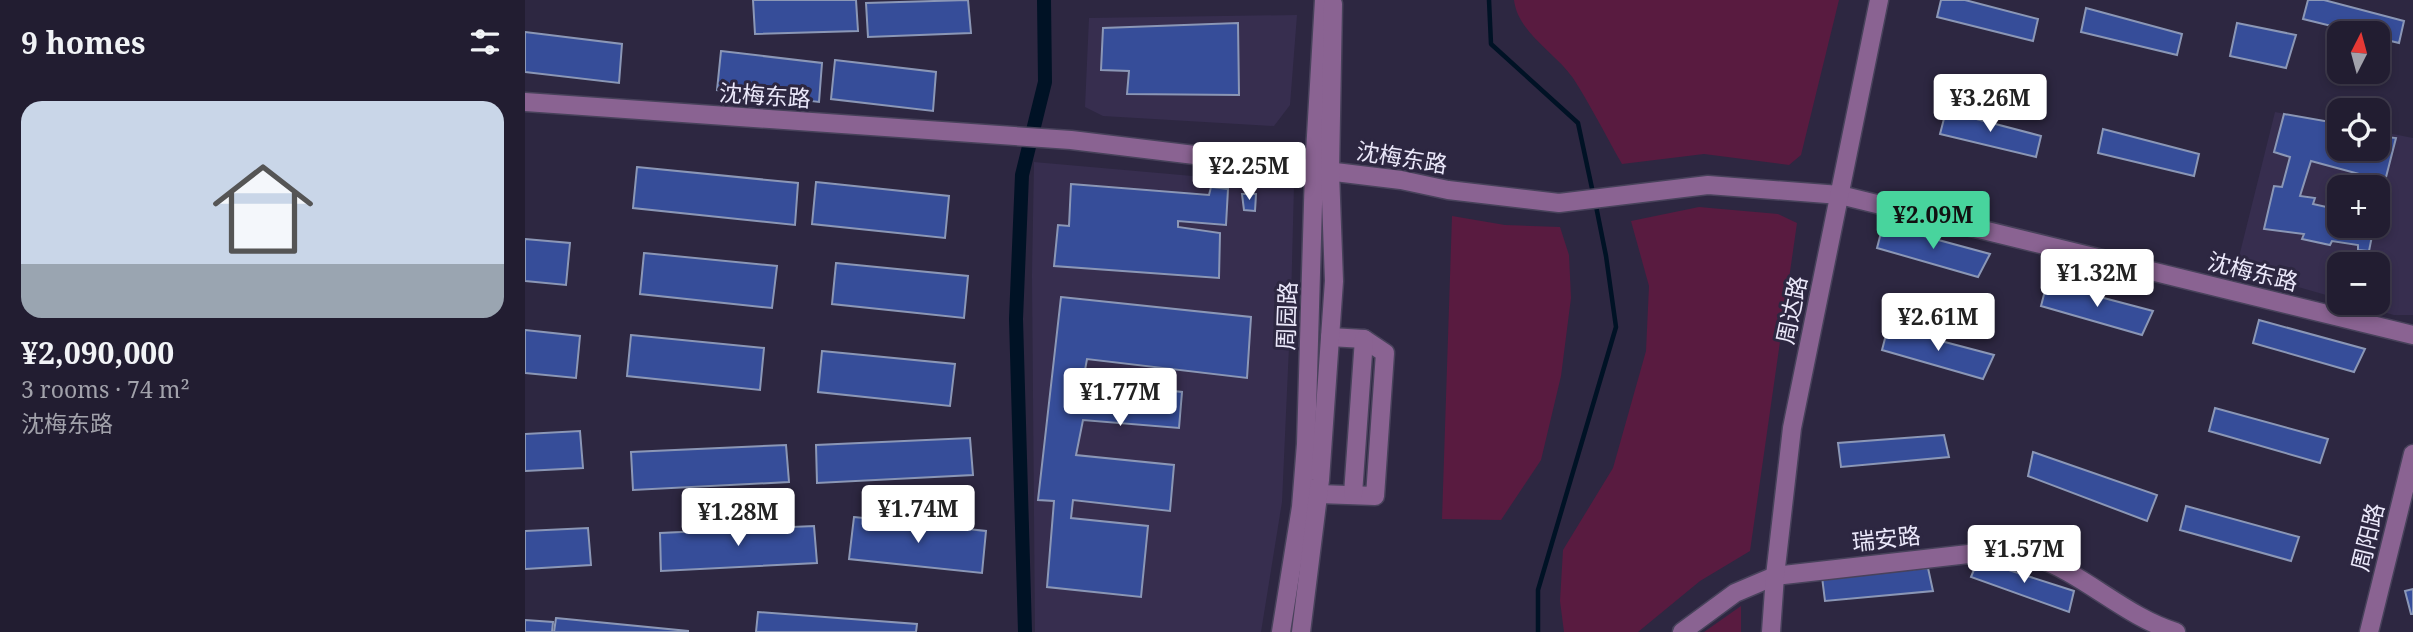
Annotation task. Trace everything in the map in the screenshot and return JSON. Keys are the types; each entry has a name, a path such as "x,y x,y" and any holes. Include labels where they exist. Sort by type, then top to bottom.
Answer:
{"street":[{"name":"周园路","path":"1301,632 1319,494 1334,281 1322,171 1324,0"},
{"name":"周园路","path":"1281,632 1301,507 1334,22 1332,0"},
{"name":"周达路","path":"1771,632 1792,428 1878,0"},
{"name":"沈梅东路","path":"525,102 1071,140 1401,180 1448,190 1559,203 1708,185 1840,195 2413,335"},
{"path":"1319,494 1353,494 1364,340 1330,337"},
{"name":"周阳路","path":"2369,632 2413,454"},
{"name":"瑞安路","path":"1682,632 1735,593 1775,576 1996,551 2032,555 2075,577 2154,625 2176,632"}],"shaded area":[{"path":"1514,0 1839,0 1801,155 1789,165 1704,154 1622,164 1573,78 1522,22"},
{"path":"1297,15 1290,105 1274,126 1103,116 1085,107 1089,18"},
{"path":"2275,112 2327,122 2327,161 2390,161 2390,133 2413,138 2413,315 2390,314 2390,252 2327,252 2327,295 2236,269"},
{"path":"1034,162 1294,185 1282,502 1261,632 1035,632 1032,275"},
{"path":"1699,207 1778,214 1797,223 1750,551 1700,581 1638,632 1564,632 1560,601 1563,550 1613,468 1646,351 1649,286 1631,221"},
{"path":"1452,216 1505,225 1560,227 1569,255 1571,298 1561,376 1541,460 1501,520 1442,519"},
{"path":"1741,606 1741,632 1704,632"}],"building":[{"path":"753,0 856,0 858,31 755,34"},
{"path":"968,0 971,33 868,37 866,3"},
{"path":"1941,0 1965,0 2038,19 2033,41 1937,17"},
{"path":"2308,0 2324,0 2404,21 2399,43 2391,41 2391,21 2327,21 2327,25 2303,19"},
{"path":"2086,8 2182,34 2177,55 2081,32"},
{"path":"1238,23 1239,95 1127,94 1129,71 1101,70 1103,28"},
{"path":"2237,23 2296,35 2286,68 2230,56"},
{"path":"525,32 622,44 619,83 525,72"},
{"path":"721,51 822,63 819,102 717,90"},
{"path":"835,60 936,72 933,111 831,99"},
{"path":"1946,111 2041,136 2036,157 1940,134"},
{"path":"2284,114 2327,121 2327,161 2390,161 2390,137 2396,138 2387,175 2363,175 2311,161 2300,196 2315,198 2313,204 2327,207 2327,238 2372,238 2369,251 2358,250 2358,245 2332,241 2330,245 2302,239 2304,234 2264,229 2274,186 2282,187 2290,157 2274,152"},
{"path":"2103,129 2199,154 2194,176 2098,153"},
{"path":"637,167 798,183 795,225 633,208"},
{"path":"816,182 949,196 945,238 812,224"},
{"path":"1071,184 1209,195 1211,187 1228,189 1226,225 1178,221 1178,227 1220,233 1219,278 1054,266 1058,225 1069,226"},
{"path":"1242,194 1256,194 1255,211 1244,210"},
{"path":"1883,225 1990,254 1978,277 1877,248"},
{"path":"525,239 570,243 566,285 525,281"},
{"path":"644,253 777,266 772,308 640,294"},
{"path":"836,263 968,276 964,318 832,304"},
{"path":"2047,283 2153,311 2142,335 2041,306"},
{"path":"1061,297 1251,317 1247,378 1087,359 1083,381 1182,392 1179,428 1083,420 1076,455 1174,465 1170,511 1073,500 1071,518 1148,526 1141,597 1047,587 1054,501 1038,500"},
{"path":"2259,320 2365,349 2354,372 2253,343"},
{"path":"1888,327 1994,355 1983,379 1882,350"},
{"path":"525,330 580,336 576,378 525,373"},
{"path":"631,335 764,348 760,390 627,376"},
{"path":"822,351 955,364 950,406 818,392"},
{"path":"2215,408 2328,439 2320,463 2209,431"},
{"path":"580,431 583,468 525,471 525,434"},
{"path":"1944,435 1949,457 1841,467 1838,443"},
{"path":"970,438 973,475 817,483 816,445"},
{"path":"786,445 789,482 633,490 631,452"},
{"path":"2033,452 2157,495 2147,521 2028,476"},
{"path":"2186,506 2299,537 2291,561 2180,530"},
{"path":"854,517 986,531 982,573 849,559"},
{"path":"814,526 817,563 661,571 660,533"},
{"path":"588,528 591,565 525,569 525,531"},
{"path":"1978,560 2074,591 2069,612 1971,577"},
{"path":"1928,568 1933,591 1825,601 1822,577"},
{"path":"2413,589 2413,614 2411,614 2405,591"},
{"path":"758,612 917,624 916,632 756,632"},
{"path":"556,618 688,631 688,632 554,632"},
{"path":"525,620 553,622 552,632 525,632"}],"waterway":[{"path":"1025,632 1016,319 1022,175 1045,82 1044,0"},
{"path":"1489,0 1491,44 1578,123 1593,193"},
{"path":"1538,632 1538,590 1616,327 1595,201"}]}
